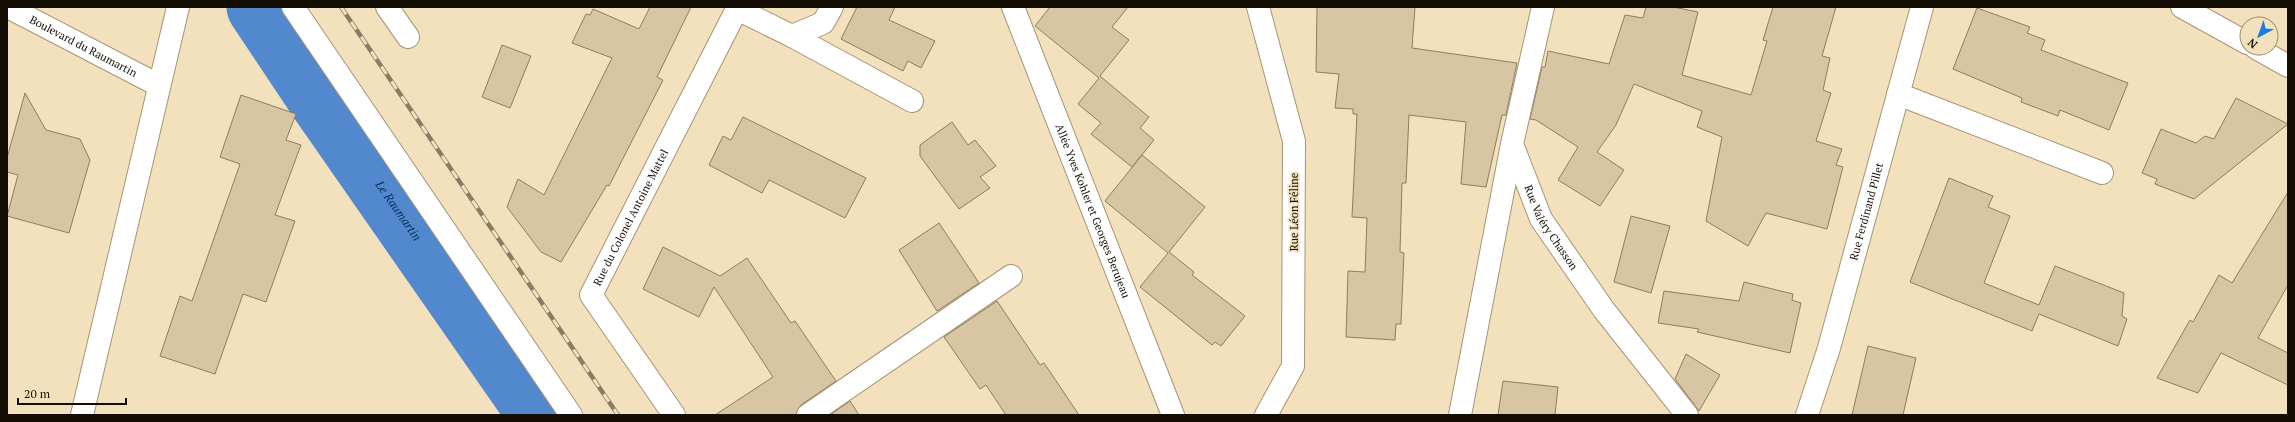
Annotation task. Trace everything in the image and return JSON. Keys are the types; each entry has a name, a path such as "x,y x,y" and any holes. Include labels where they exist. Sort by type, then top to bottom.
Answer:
{"street":[{"name":"Boulevard du Raumartin","path":"8,7 158,85"},
{"path":"82,415 158,85 178,7"},
{"path":"293,7 571,415"},
{"path":"387,7 408,37"},
{"path":"792,36 823,23 832,7"},
{"name":"Allée Yves Kohler et Georges Berujeau","path":"1013,7 1172,415"},
{"name":"Rue Léon Féline","path":"1258,7 1294,141 1293,366 1266,415"},
{"path":"1460,415 1512,144 1543,7"},
{"name":"Rue Ferdinand Pillet","path":"1807,415 1829,348 1922,7"},
{"path":"2182,7 2239,39"},
{"name":"Rue du Colonel Antoine Mattel","path":"674,415 591,295 738,8 912,101"},
{"path":"2270,56 2288,66"},
{"path":"1898,94 2102,173"},
{"name":"Rue Valéry Chasson","path":"1512,144 1541,219 1604,310 1686,415"},
{"path":"808,415 1011,276"}],"building":[{"path":"650,7 691,7 657,77 663,80 609,186 607,185 561,262 541,252 507,207 518,179 544,195 612,58 572,43 586,14 590,15 593,9 639,29"},
{"path":"857,7 895,7 889,20 935,41 921,68 908,61 903,71 841,39"},
{"path":"1050,7 1128,7 1112,27 1129,40 1100,76 1149,117 1140,128 1154,140 1132,167 1091,134 1101,123 1078,104 1099,78 1035,26"},
{"path":"1317,7 1415,7 1412,48 1517,63 1506,115 1502,115 1486,187 1461,184 1466,122 1409,115 1406,183 1402,183 1400,252 1404,253 1401,324 1396,324 1395,340 1346,337 1348,271 1365,272 1367,218 1352,217 1357,114 1353,114 1353,109 1335,108 1339,74 1316,72"},
{"path":"1646,7 1673,7 1698,12 1682,75 1751,95 1767,41 1763,40 1773,7 1836,7 1822,56 1830,58 1823,90 1831,93 1816,141 1842,149 1836,165 1843,167 1827,229 1766,213 1748,246 1706,221 1722,137 1697,127 1702,111 1634,84 1616,125 1597,152 1624,170 1600,206 1558,180 1578,147 1536,120 1530,119 1542,67 1545,67 1548,51 1609,64 1625,15 1643,18"},
{"path":"1977,8 2030,27 2027,33 2045,40 2041,50 2128,83 2109,130 2060,110 2058,116 2021,102 2022,98 1953,69"},
{"path":"502,45 531,56 510,108 482,97"},
{"path":"25,93 46,130 80,139 90,160 69,233 7,216 18,175 7,172 7,158"},
{"path":"241,95 296,114 286,140 301,145 275,215 295,221 266,302 243,294 215,374 160,356 180,296 192,301 240,164 220,157"},
{"path":"2236,98 2288,124 2194,199 2155,184 2157,179 2142,173 2161,129 2196,143 2205,136 2214,139"},
{"path":"743,117 866,178 845,218 769,180 762,193 709,165 723,136 731,140"},
{"path":"952,122 968,145 975,140 996,166 980,177 990,188 959,209 920,156 920,145"},
{"path":"1142,155 1205,207 1169,252 1194,272 1192,275 1245,316 1221,346 1215,342 1212,345 1140,287 1168,253 1105,201"},
{"path":"1949,178 1993,196 1988,207 2010,216 1984,283 2039,305 2055,266 2124,293 2122,316 2127,319 2118,346 2039,314 2032,331 1910,282"},
{"path":"2288,192 2288,285 2258,338 2288,353 2288,385 2221,353 2198,393 2157,378 2190,320 2193,322 2219,275 2232,283"},
{"path":"1631,216 1670,226 1651,293 1614,282"},
{"path":"939,223 979,283 937,311 899,250"},
{"path":"663,247 720,276 747,258 791,323 795,321 836,381 801,405 796,415 715,415 773,377 714,287 699,317 643,289"},
{"path":"1744,282 1793,294 1792,300 1801,303 1790,353 1697,332 1699,329 1658,323 1664,291 1739,301"},
{"path":"997,301 1040,365 1044,363 1079,415 1006,415 986,385 980,389 944,337"},
{"path":"1868,346 1916,358 1903,415 1852,415"},
{"path":"1686,354 1720,375 1699,411 1675,379"},
{"path":"1503,381 1558,387 1555,415 1498,415"},
{"path":"850,401 859,415 830,415"}],"waterway":[{"name":"Le Raumartin","path":"259,7 319,97 530,400 537,415"}],"railway":[{"path":"341,7 618,415"}]}
